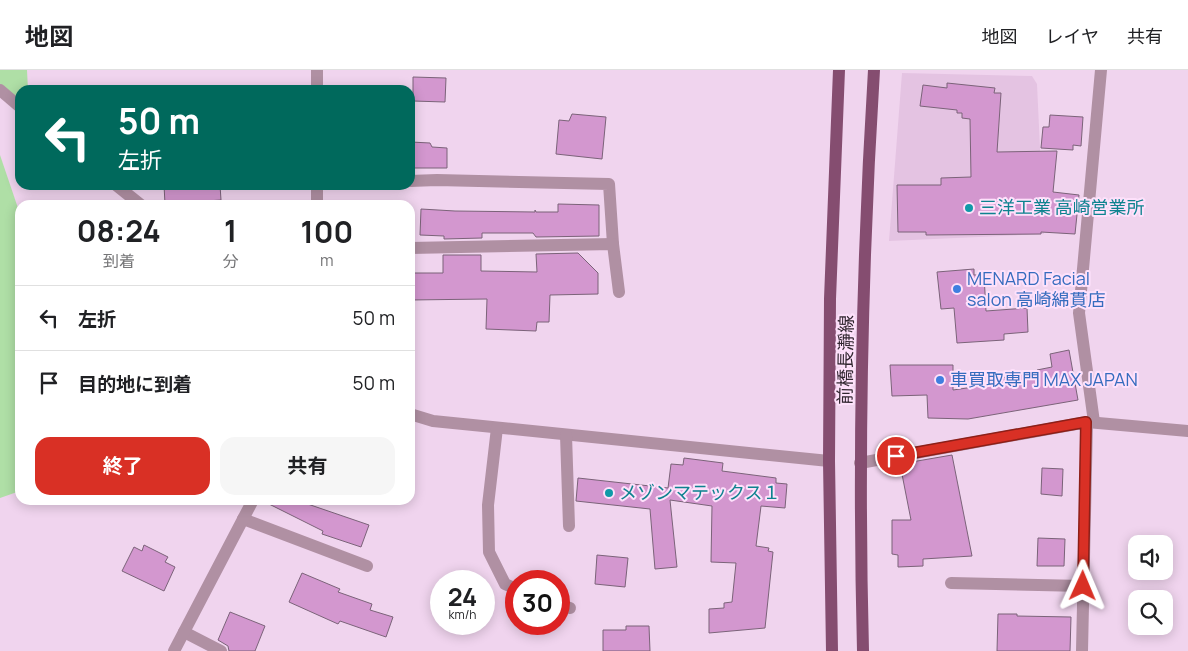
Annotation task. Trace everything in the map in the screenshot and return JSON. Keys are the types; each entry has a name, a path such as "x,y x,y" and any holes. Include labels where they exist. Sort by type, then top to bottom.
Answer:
{"main road":[{"name":"前橋長瀞線","path":"832,651 829,461 830,299 840,70"},
{"name":"前橋長瀞線","path":"863,651 860,463 868,169 874,70"}],"street":[{"path":"317,85 318,70"},
{"path":"1082,651 1090,422 1079,313 1101,70"},
{"path":"0,90 15,103"},
{"path":"415,180 609,184 613,244 619,292"},
{"path":"122,190 135,200"},
{"path":"415,248 613,244"},
{"path":"415,416 432,421 829,461"},
{"path":"860,463 1090,422 1188,431"},
{"path":"497,428 488,505 489,552 505,584"},
{"path":"566,434 569,526"},
{"path":"174,651 250,505"},
{"path":"243,519 367,566"},
{"path":"951,582 1083,586"},
{"path":"184,632 221,651"}],"shaded area":[{"path":"902,73 1032,76 1037,84 1044,234 889,241"}],"green space":[{"path":"0,70 27,70 28,85 15,85 15,98 0,92"},
{"path":"0,155 15,200 15,493 0,498"}],"building":[{"path":"413,77 446,78 445,102 415,101 415,85 413,85"},
{"name":"三洋工業 高崎営業所","path":"947,83 995,88 994,93 1001,93 997,152 1057,151 1053,192 1079,195 1075,234 1041,232 1041,234 926,235 926,232 898,232 897,185 941,185 941,178 971,177 970,119 962,118 962,113 957,113 957,110 920,106 923,85 947,88"},
{"path":"572,114 606,117 602,159 556,154 559,120 569,121"},
{"path":"1050,115 1083,117 1081,146 1073,145 1073,150 1041,148 1043,127 1049,127"},
{"path":"415,142 430,143 432,147 447,148 447,168 415,168"},
{"path":"164,190 220,190 221,200 165,200"},
{"path":"558,204 599,205 599,236 536,237 533,233 482,233 482,238 444,239 444,236 420,235 421,209 558,212"},
{"path":"578,253 598,273 598,294 550,295 549,322 537,322 536,331 486,329 487,299 415,300 415,273 443,273 443,255 481,255 481,271 537,272 536,254"},
{"path":"974,269 974,275 984,275 986,311 1027,308 1028,332 1004,334 1004,340 957,343 954,308 941,309 937,272"},
{"path":"1069,350 1078,400 968,419 928,418 927,395 892,396 890,365 953,365 953,390 1001,383 1000,378 1038,372 1037,370 1052,367 1050,354"},
{"path":"952,455 972,556 923,559 923,566 898,567 898,555 892,554 892,520 911,520 900,464"},
{"path":"684,458 723,463 722,471 776,478 776,483 787,484 785,508 761,506 756,546 769,548 768,551 773,552 765,628 709,633 709,609 724,608 724,603 732,602 736,563 711,562 712,506 670,500 677,567 655,569 650,509 576,501 578,478 668,488 671,464 683,465"},
{"path":"1042,468 1063,469 1062,496 1041,494"},
{"path":"271,505 311,505 369,525 361,547 322,534 323,531"},
{"path":"1038,538 1065,539 1064,566 1037,566"},
{"path":"144,545 168,557 165,562 175,567 164,591 122,571 134,547 142,551"},
{"path":"597,555 628,558 625,587 595,584"},
{"path":"302,573 340,589 338,592 372,604 370,610 393,617 386,637 340,621 338,624 289,602"},
{"path":"230,612 265,626 255,651 229,651 228,646 218,640"},
{"path":"998,614 1071,617 1070,651 997,651"},
{"path":"626,626 649,626 650,651 603,651 603,630 626,630"}],"place":[{"name":"三洋工業 高崎営業所","path":"969,208"},
{"name":"MENARD Facial salon 高崎綿貫店","path":"957,289"},
{"name":"車買取専門 MAX JAPAN","path":"940,380"},
{"name":"メゾンマテックス１","path":"609,493"}],"route":[{"path":"896,456 1086,422 1083,586"}]}
